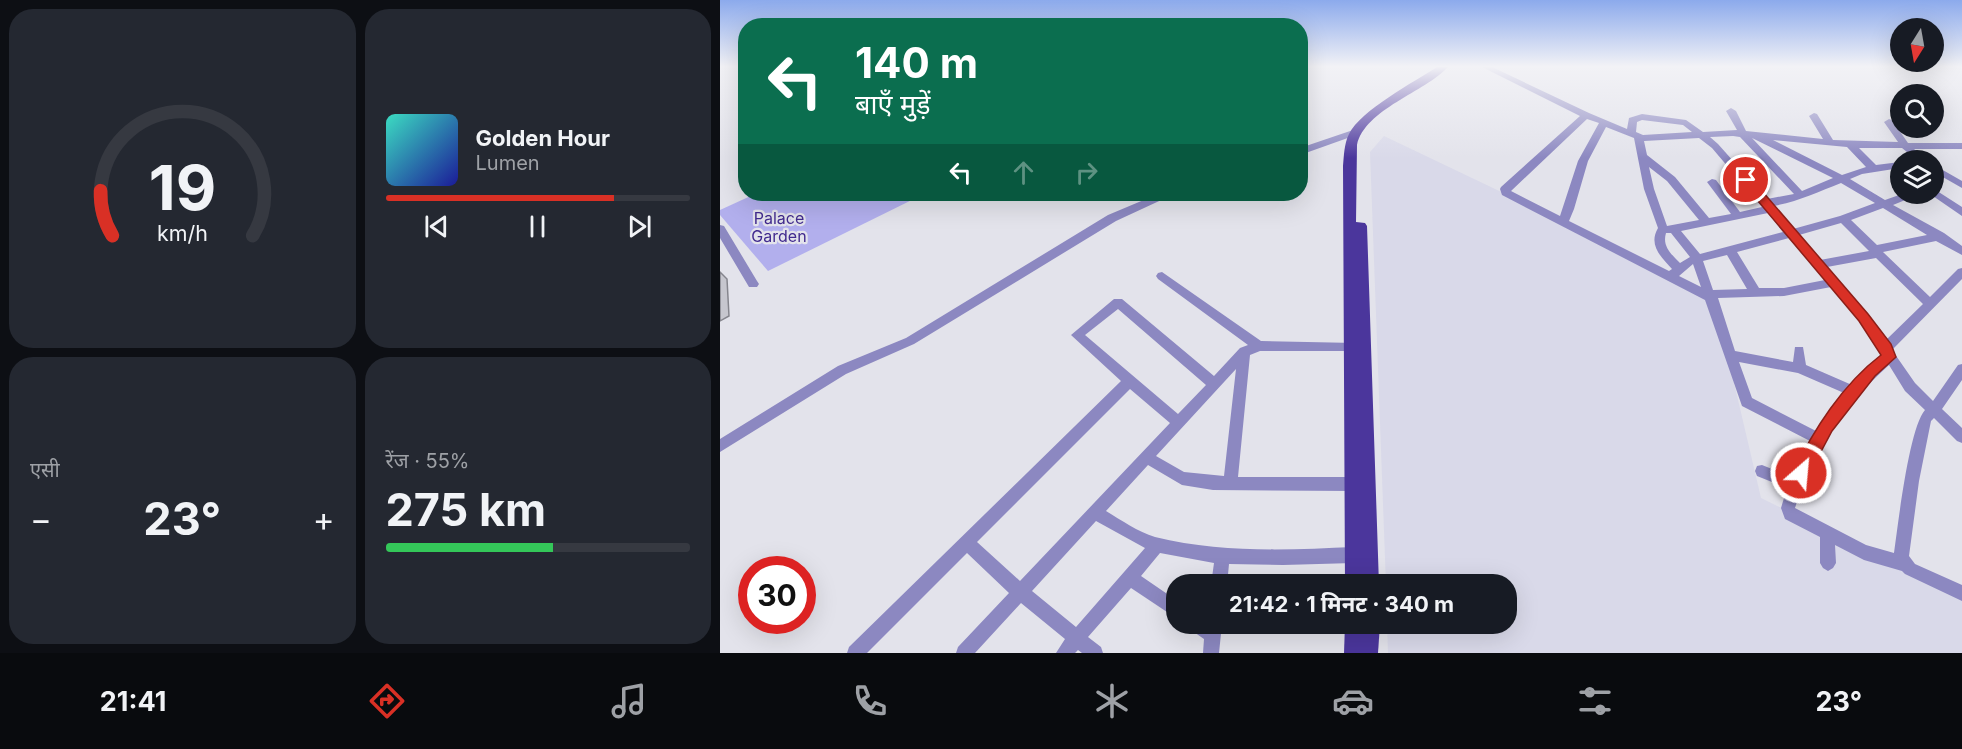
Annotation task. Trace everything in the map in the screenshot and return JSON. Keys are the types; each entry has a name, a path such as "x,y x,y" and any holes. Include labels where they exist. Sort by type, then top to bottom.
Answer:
{"main road":[{"path":"1355,574 1349,166 1351,145 1356,132 1402,97"},
{"path":"1369,574 1360,145 1366,133 1411,97"},
{"path":"1354,653 1355,634"},
{"path":"1368,653 1369,634"}],"street":[{"path":"1549,97 1635,134 1748,134 1850,145 1962,146"},
{"path":"1731,111 1801,196"},
{"path":"1586,115 1505,189 1509,195 1675,272 1712,296 1756,294 1834,282"},
{"path":"1814,116 1829,142"},
{"path":"1819,439 1747,402 1712,296 1697,259 1668,228 1649,189 1643,157 1632,120 1642,117 1686,123 1702,134 1834,282 1910,387 1962,437"},
{"path":"1563,222 1569,209 1582,161 1604,122"},
{"path":"1889,122 1910,150"},
{"path":"1308,149 1356,132"},
{"path":"1748,134 1842,179 1962,251"},
{"path":"1850,145 1873,168"},
{"path":"1643,157 1671,179 1707,222"},
{"path":"1675,272 1659,246 1658,237 1668,228 1738,216 1801,196 1873,168 1890,166"},
{"path":"1944,174 1958,183"},
{"path":"1712,182 1738,216"},
{"path":"1944,199 1962,212"},
{"path":"720,446 842,370 910,341 1113,218 1151,201"},
{"path":"1675,272 1697,259 1843,219 1890,201"},
{"path":"1843,219 1930,304"},
{"path":"720,229 753,284"},
{"path":"1818,264 1940,236"},
{"path":"1730,250 1756,294"},
{"path":"1962,272 1930,304 1870,372 1819,439 1782,513 1790,514 1864,552 1904,564 1962,593"},
{"path":"1162,276 1259,346"},
{"path":"1178,422 1077,335 1118,302 1214,384"},
{"path":"964,653 1244,352 1259,346 1352,346"},
{"path":"1799,351 1800,368"},
{"path":"1230,483 1244,352"},
{"path":"1731,356 1800,368 1855,392"},
{"path":"1904,564 1901,558 1924,419 1946,394 1962,369"},
{"path":"855,653 1130,381"},
{"path":"1146,458 1182,478 1230,483 1353,484"},
{"path":"1761,471 1797,485"},
{"path":"1095,512 1122,529 1158,544 1222,556 1354,555"},
{"path":"1827,533 1828,563"},
{"path":"967,543 1020,592 1095,653"},
{"path":"1064,653 1158,544"},
{"path":"1220,574 1222,556"},
{"path":"1129,577 1166,603"},
{"path":"1211,653 1213,634"}],"shaded area":[{"path":"1384,136 1713,293 1761,498 1962,595 1962,653 1388,653 1387,634 1517,634 1517,574 1386,574 1370,152"}],"green space":[{"name":"Palace Garden","path":"740,201 910,201 768,271 720,215 720,210"}],"building":[{"path":"720,272 727,279 729,316 720,321"}],"route":[{"path":"1746,180 1864,318 1886,348 1889,357 1870,372 1826,426 1801,473"}]}
